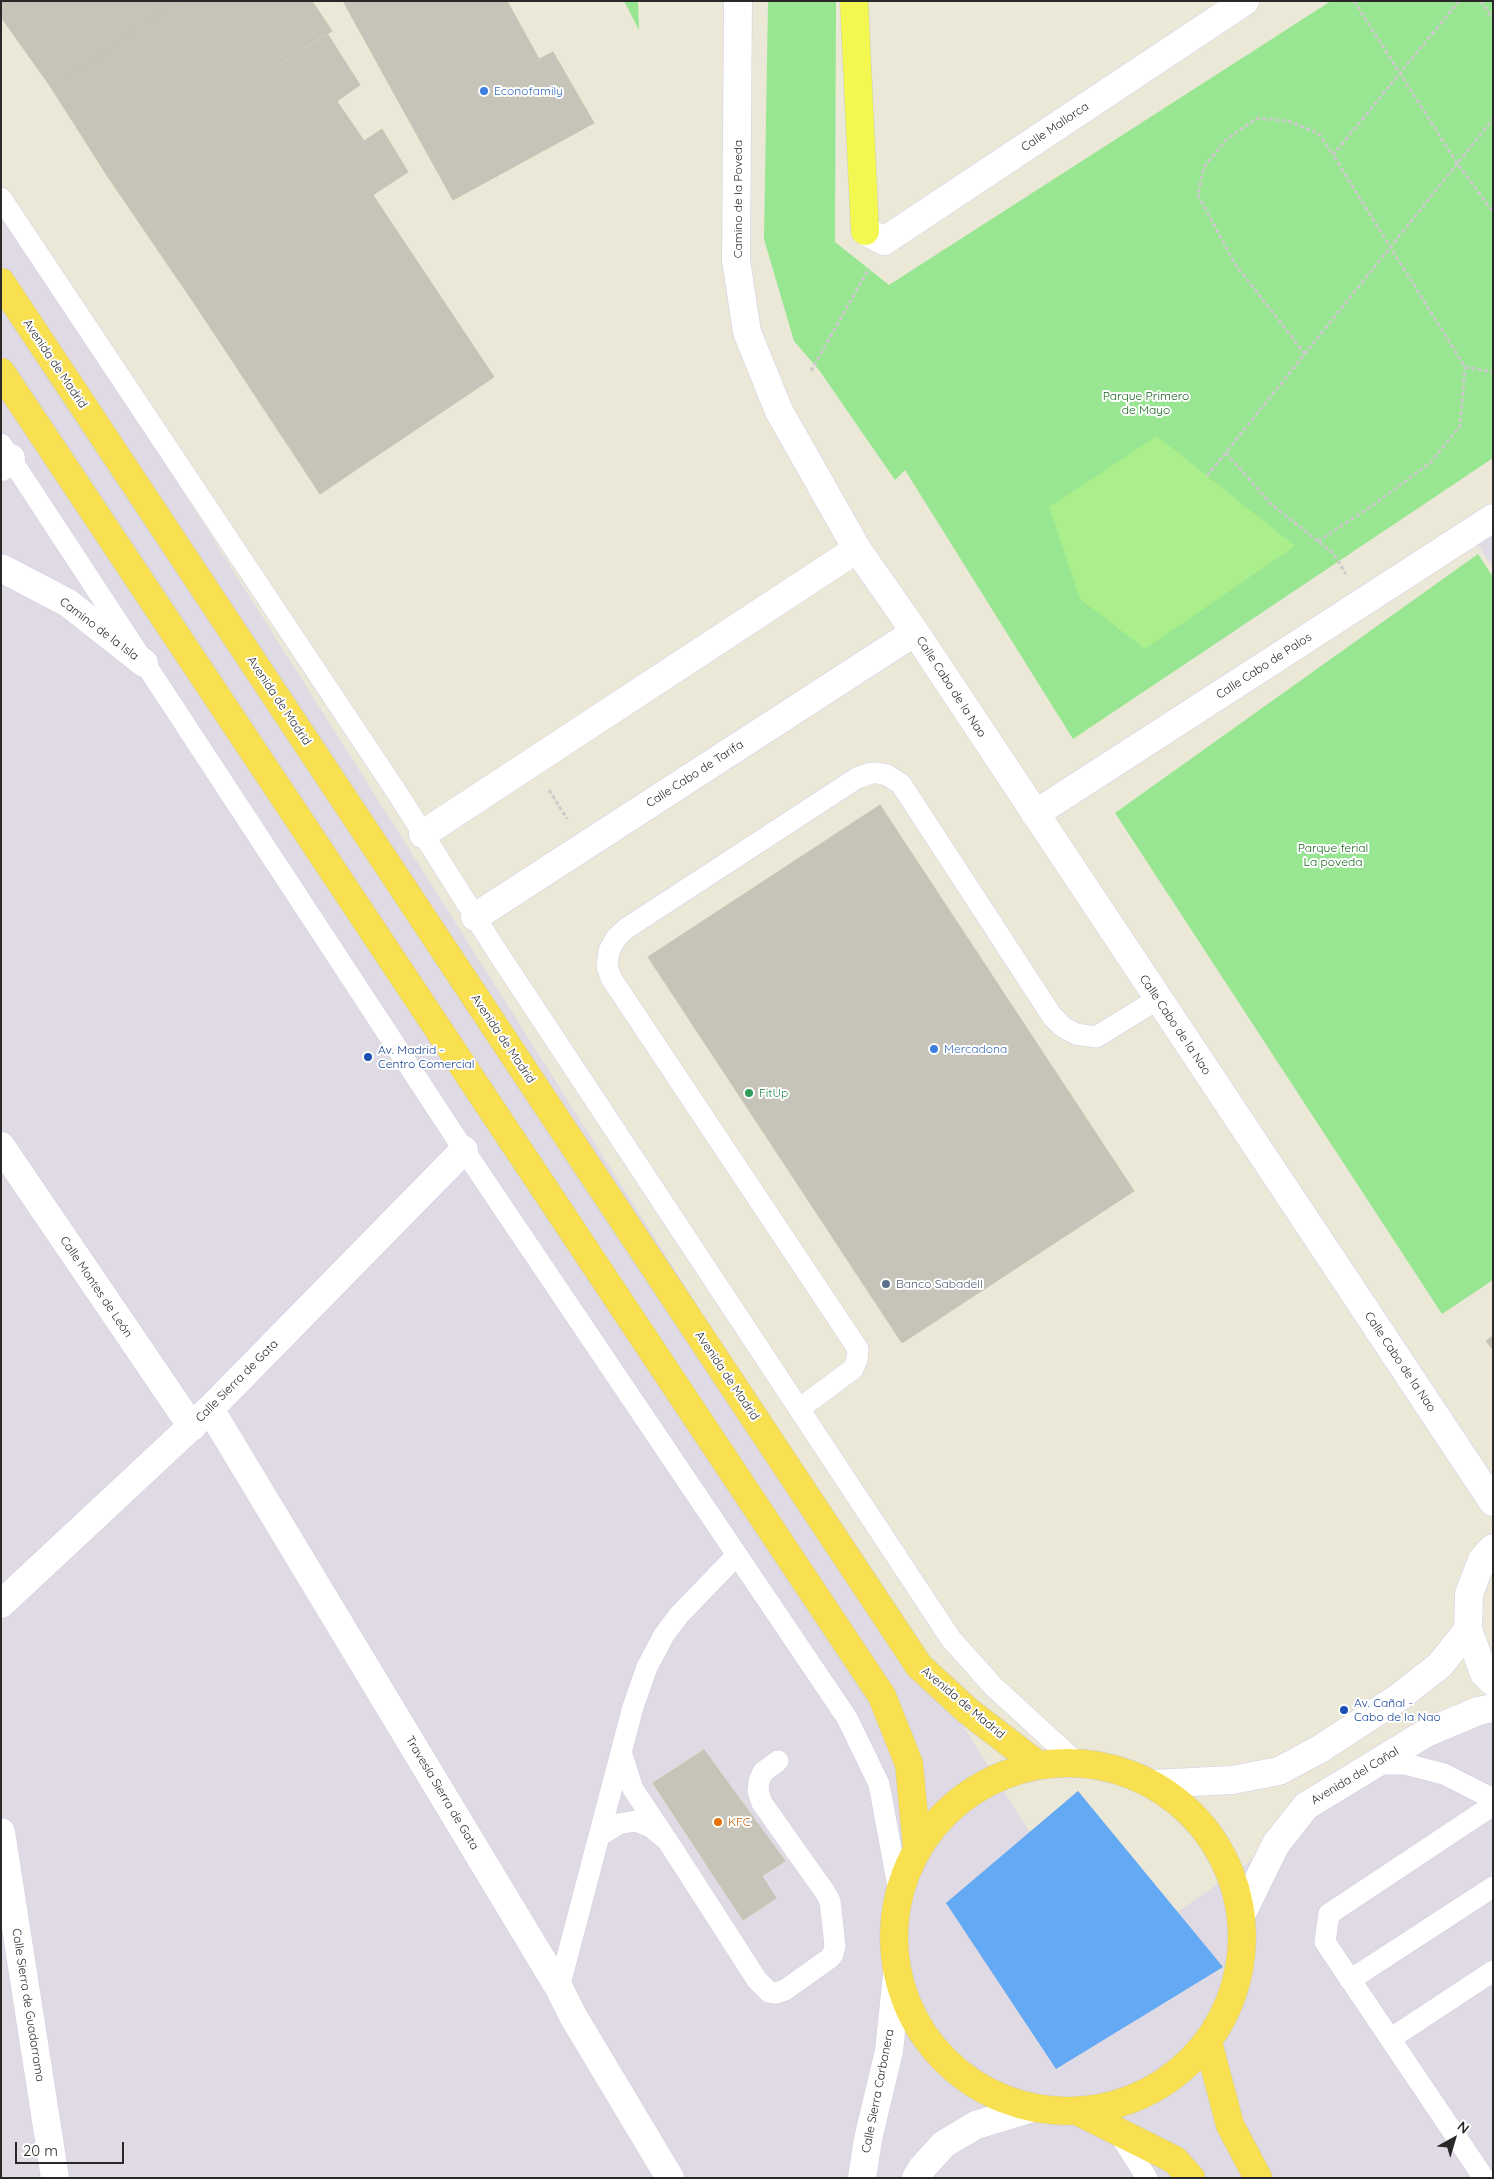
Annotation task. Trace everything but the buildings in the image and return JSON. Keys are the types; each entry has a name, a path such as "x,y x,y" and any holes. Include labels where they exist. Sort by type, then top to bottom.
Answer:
{"highway":[{"name":"Avenida de Madrid","path":"1,282 919,1666 968,1711 1038,1765"},
{"path":"1,372 882,1696 908,1764 917,1848"},
{"path":"1077,1763 1116,1769 1152,1784 1194,1817 1226,1861 1241,1914 1241,1966 1230,2005 1208,2042 1167,2082 1117,2106 1079,2112 1032,2108 986,2092 945,2061 914,2019 897,1975 893,1928 899,1892 917,1848 950,1808 990,1780 1038,1765 1077,1763"},
{"path":"1208,2042 1230,2125 1258,2178"},
{"path":"1079,2112 1175,2160 1191,2178"}],"main road":[{"path":"854,1 874,236"}],"street":[{"name":"Camino de la Poveda","path":"738,1 736,260 747,332 779,410 857,549"},
{"name":"Calle Mallorca","path":"874,236 1244,1"},
{"name":"Calle Cabo de Palos","path":"1035,814 1493,518"},
{"name":"Calle Cabo de la Nao","path":"857,549 915,632 1493,1502"},
{"path":"423,834 857,549"},
{"name":"Camino de la Isla","path":"1,568 68,603 144,663"},
{"name":"Calle Cabo de Tarifa","path":"475,917 915,632"},
{"name":"Calle Montes de León","path":"1,1146 201,1418"},
{"name":"Calle Sierra de Gata","path":"1,1604 201,1418 464,1150"},
{"name":"Travesía Sierra de Gata","path":"201,1418 559,1988 573,2016 670,2178"},
{"path":"1493,1548 1482,1560 1469,1594 1468,1630 1484,1673 1493,1682"},
{"path":"1152,1784 1232,1780 1279,1771 1320,1749 1398,1698 1440,1665 1468,1630"},
{"name":"Avenida del Cañal","path":"1241,1914 1276,1844 1306,1806 1426,1733 1478,1711 1493,1708"},
{"name":"Calle Sierra de Guadarrama","path":"1,1832 55,2178"},
{"name":"Calle Sierra Carbonera","path":"862,2178 868,2140 888,2051 897,1975"},
{"path":"916,2178 922,2168 944,2144 976,2125 1032,2108"}],"lane":[{"path":"1,198 423,834 475,917 951,1639 994,1687 1077,1763"},
{"path":"4,456 144,663 464,1150 847,1718 879,1784 899,1892"},
{"path":"798,1409 853,1369 857,1360 858,1349 611,978 607,966 609,952 616,938 627,928 857,778 871,773 878,773 887,774 901,784 1052,1016 1063,1027 1076,1034 1096,1036 1158,998"},
{"path":"559,1988 633,1707 647,1667 664,1635 679,1615 737,1555"},
{"path":"621,1752 633,1789 757,1980 769,1992 776,1993 785,1990 830,1958 835,1946 830,1901 762,1803 758,1791 759,1781 763,1772 778,1761"},
{"path":"1374,1764 1405,1764 1444,1774 1493,1799"},
{"path":"1484,2178 1325,1942 1329,1914 1493,1805"},
{"path":"599,1836 618,1824 635,1821 651,1827 667,1840"},
{"path":"1350,1980 1493,1886"},
{"path":"1390,2039 1493,1971"},
{"path":"1118,2132 1147,2178"}],"path":[{"path":"1354,1 1457,163 1493,212"},
{"path":"1333,155 1459,1"},
{"path":"1482,1 1493,19"},
{"path":"1305,354 1235,264 1198,195 1204,167 1226,140 1257,118 1288,121 1318,133 1391,246 1465,367 1460,426 1430,463 1369,508 1318,541"},
{"path":"1207,476 1493,119"},
{"path":"811,371 874,236"},
{"path":"1465,367 1493,372"},
{"path":"1226,453 1271,504 1333,553 1364,602"},
{"path":"531,762 584,846"}],"shaded area":[{"path":"1,203 1110,1959 1493,1692 1493,2178 1,2178"},
{"path":"1493,519 1493,568 1470,533"}],"green space":[{"path":"624,1 638,1 639,30"},
{"name":"Parque Primero de Mayo","path":"768,1 836,1 835,242 889,285 1331,1 1493,1 1493,458 1073,739 905,470 895,480 819,370 794,341 764,239"},
{"path":"1157,436 1295,546 1145,649 1080,599 1049,507"},
{"name":"Parque ferial La poveda","path":"1478,554 1493,577 1493,1280 1442,1314 1115,813"}],"water":[{"path":"1078,1791 1223,1967 1056,2069 946,1903"}],"place":[{"name":"Econofamily","path":"484,91"},
{"name":"Mercadona","path":"934,1049"},
{"name":"Av. Madrid - Centro Comercial","path":"368,1057"},
{"name":"FitUp","path":"749,1093"},
{"name":"Banco Sabadell","path":"886,1284"},
{"name":"Av. Cañal - Cabo de la Nao","path":"1344,1710"},
{"name":"KFC","path":"718,1822"}]}
